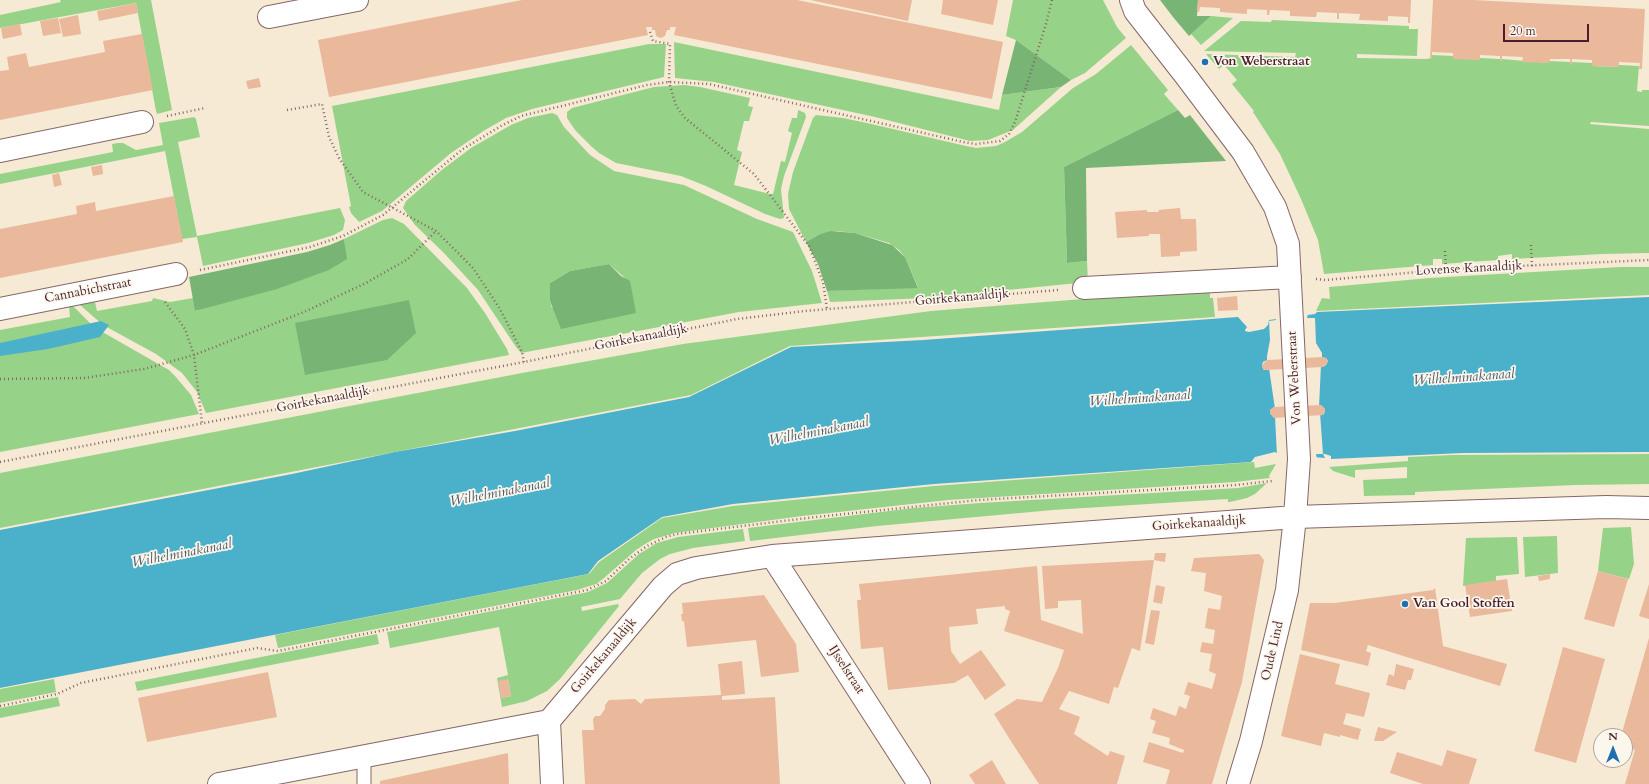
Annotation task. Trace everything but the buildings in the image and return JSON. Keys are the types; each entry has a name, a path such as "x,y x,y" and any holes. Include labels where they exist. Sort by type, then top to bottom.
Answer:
{"street":[{"path":"269,17 357,0"},
{"name":"Von Weberstraat","path":"1131,0 1135,11 1243,152 1275,207 1288,244 1299,458 1295,516"},
{"path":"0,151 142,122"},
{"name":"Cannabichstraat","path":"0,309 176,274"},
{"path":"1084,288 1290,277"},
{"path":"1295,516 1606,507 1649,508"},
{"name":"Goirkekanaaldijk","path":"549,721 663,586 677,574 696,568 772,556 1295,516"},
{"name":"Oude Lind","path":"1238,784 1251,742 1287,590 1295,516"},
{"name":"IJsselstraat","path":"772,556 919,784"},
{"path":"219,784 549,721 552,784"}],"lane":[{"path":"364,756 364,784"}],"path":[{"path":"176,274 324,243 383,215 463,149 521,116 646,85 669,82 709,84 963,142 976,144 1000,140 1009,134 1015,122 1046,24 1052,0"},
{"path":"650,32 652,41 670,44 669,82 676,106 685,118 716,145 754,174 809,246 823,282 827,309"},
{"path":"287,110 322,104 330,137 339,158 352,178 363,192 436,231 473,268 500,309 522,352 524,362"},
{"path":"142,122 206,108"},
{"path":"0,380 84,378 144,369 194,355 304,312 366,283 408,260 436,231"},
{"path":"1531,245 1532,266"},
{"path":"1445,251 1446,270"},
{"name":"Lovense Kanaaldijk","path":"1290,277 1325,280 1446,270 1649,260"},
{"path":"154,278 156,289 186,329 194,355 202,423"},
{"name":"Goirkekanaaldijk","path":"0,462 524,362 737,319 827,309 1084,288"}],"green space":[{"path":"60,0 151,0 172,110 157,114 136,3 0,28 0,15 61,2"},
{"path":"1013,0 1103,0 1117,27 1126,38 1085,73 1071,80 1016,40 1006,36"},
{"path":"1160,0 1198,0 1197,16 1211,16 1189,36"},
{"path":"1211,16 1233,18 1201,45 1191,34"},
{"path":"1272,20 1409,26 1409,29 1418,29 1417,56 1357,54 1357,58 1426,59 1432,58 1432,55 1453,56 1453,59 1480,58 1500,59 1500,61 1502,59 1549,63 1549,61 1570,62 1571,65 1572,62 1592,63 1592,66 1639,66 1637,91 1642,92 1642,90 1649,90 1649,126 1591,122 1590,124 1649,129 1649,253 1512,259 1512,254 1498,256 1498,260 1442,264 1442,259 1433,259 1433,265 1324,274 1318,240 1280,154 1253,112 1254,111 1232,84 1237,80 1224,65 1219,69 1206,54 1295,57 1296,53 1204,51 1241,21 1271,22"},
{"path":"1016,40 1071,80 1061,87 1002,95"},
{"path":"674,42 999,110 1002,95 1061,87 1013,130 988,140 970,141 875,117 714,82 675,78"},
{"path":"649,44 666,44 664,77 532,109 506,118 451,153 382,211 359,222 351,213 349,207 351,206 332,106"},
{"path":"1131,45 1168,90 1164,94 1178,110 1064,167 1067,263 1087,261 1088,282 927,298 830,302 827,291 918,287 905,257 899,250 889,243 855,233 836,231 820,234 806,242 789,209 788,194 793,172 813,118 816,115 843,118 976,148 996,146 1022,132 1073,88 1096,74"},
{"path":"684,85 750,98 748,106 753,107 749,121 744,121 737,150 742,152 734,185 770,194 773,194 781,161 785,162 792,133 788,131 792,118 797,118 798,110 805,113 806,117 784,176 781,189 784,218 780,219 765,214 681,176 616,163 592,147 575,130 567,118 567,112 572,108 654,87"},
{"path":"1178,110 1185,118 1190,115 1226,161 1086,168 1087,261 1067,263 1064,167"},
{"path":"552,113 557,115 564,127 590,155 614,171 684,185 757,219 793,232 812,271 822,303 739,312 521,353 478,290 443,252 415,225 403,208 406,201 443,169 471,148 511,125 528,118","holes":["609,264 625,278 552,308 550,301 550,283 570,271"]},
{"path":"194,117 196,119 200,137 178,142 197,236 340,208 345,220 343,230 334,235 308,243 203,266 197,237 182,239 165,151 0,184 0,174 113,152 112,144 123,143 136,150 163,145 159,123"},
{"path":"392,218 404,224 467,288 485,313 507,349 509,355 206,413 197,392 182,373 156,354 103,325 80,305 95,302 97,311 152,301 153,298 170,302 193,298 196,311 346,258 344,239 383,220"},
{"path":"831,231 855,233 892,245 905,257 918,288 827,291 818,264 806,242 820,234"},
{"path":"344,239 347,259 329,270 277,289 195,311 189,277 307,252"},
{"path":"609,264 621,276 630,281 636,313 561,329 550,301 550,283 570,271"},
{"path":"1620,267 1649,267 1649,295 1316,311 1322,298 1330,299 1329,287 1430,278"},
{"path":"1210,289 1210,298 1213,298 1215,317 790,346 691,395 0,528 0,473 522,373 683,344 931,311"},
{"path":"409,300 416,333 387,360 305,375 295,323"},
{"path":"73,306 99,330 169,370 191,395 199,414 0,452 0,330 70,317 69,307"},
{"path":"1649,454 1649,484 1575,485 1415,492 1415,495 1364,496 1363,480 1407,478 1407,467 1355,470 1355,478 1333,471 1329,467 1408,461 1408,457 1452,455"},
{"path":"1254,462 1255,468 1276,464 1269,476 1270,478 1235,482 948,500 802,516 675,533 654,539 645,544 596,584 577,590 278,648 275,635 589,574 599,562 662,518 733,506 934,486"},
{"path":"1267,483 1255,494 1247,498 1230,502 1228,502 1228,499 1053,510 877,526 750,541 748,528 914,508 1238,488"},
{"path":"1631,527 1634,564 1629,579 1598,571 1603,528"},
{"path":"743,529 745,541 693,548 670,554 660,559 642,573 620,599 581,607 582,611 618,604 619,606 560,679 547,691 527,701 502,707 497,678 508,675 499,627 390,648 387,632 588,592 607,583 639,554 657,543 678,537","holes":["508,679 511,696 501,698"]},
{"path":"1557,536 1558,573 1525,577 1523,537"},
{"path":"1517,537 1519,574 1496,576 1496,581 1463,586 1466,538"},
{"path":"377,634 379,644 137,691 135,682"},
{"path":"54,679 56,692 0,703 0,689"},
{"path":"58,697 60,706 0,718 0,708"}],"water":[{"name":"Wilhelminakanaal","path":"1649,297 1649,452 1463,453 1331,459 1331,456 1325,454 1323,454 1325,458 1278,454 1275,452 1255,457 1251,462 934,484 733,504 662,517 598,561 588,574 0,688 0,530 292,474 395,452 515,431 689,397 791,347 923,340 1238,317 1247,327 1245,331 1249,332 1264,329 1268,325 1269,320 1315,314 1317,312","holes":["1318,357 1326,358 1328,361 1326,365 1323,367 1265,370 1263,369 1262,365 1263,362 1267,360","1321,405 1325,409 1323,415 1274,418 1270,413 1270,410 1274,407"]},
{"path":"101,321 109,325 100,337 48,349 0,356 0,343"}],"pier":[{"path":"1308,314 1307,318 1315,318 1316,343 1322,353 1322,359 1267,362 1270,340 1269,321 1276,320 1276,317"},
{"path":"1321,365 1319,407 1275,409 1269,368"},
{"path":"1320,413 1323,454 1316,454 1317,459 1277,456 1275,416"}],"place":[{"name":"Von Weberstraat","path":"1205,62"},
{"name":"Van Gool Stoffen","path":"1405,604"}]}
